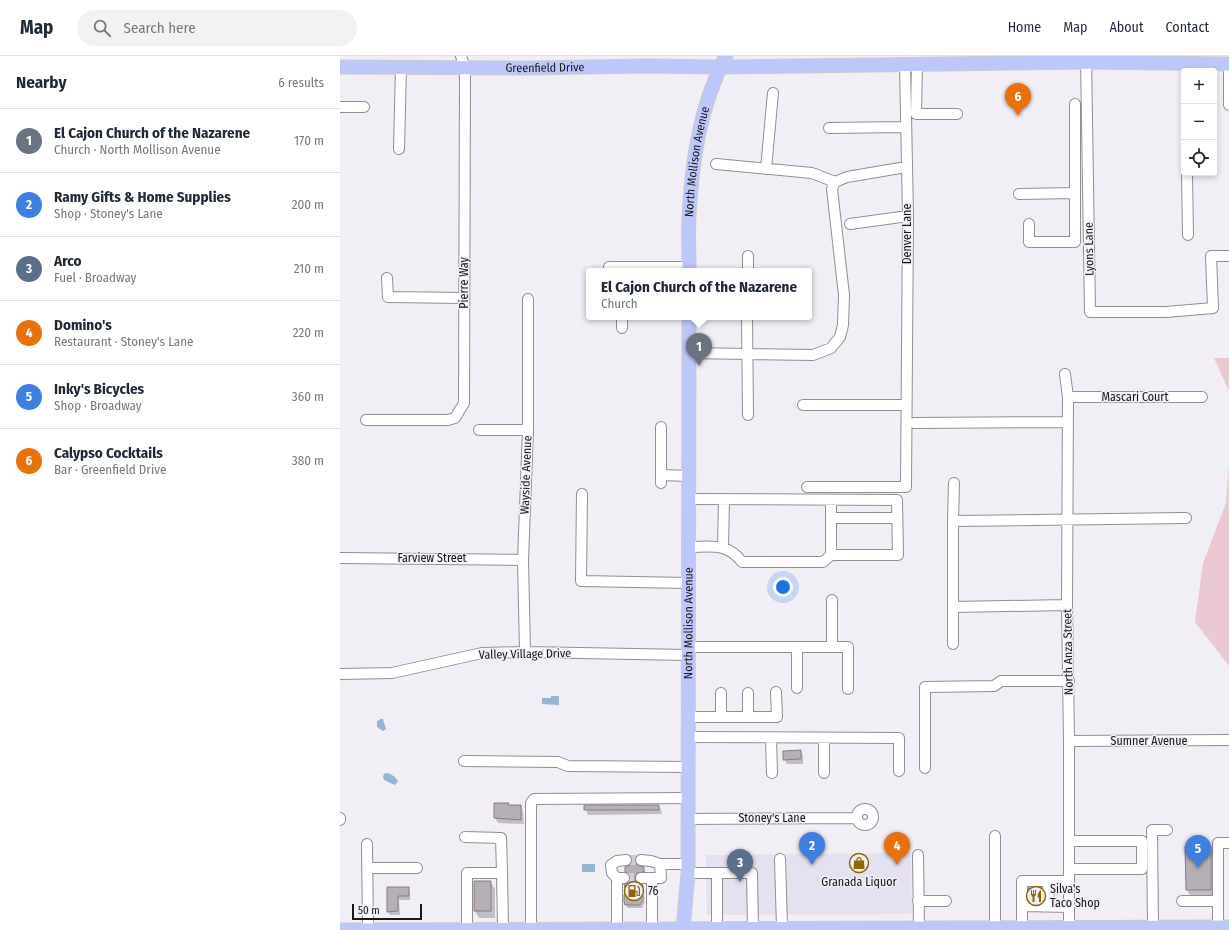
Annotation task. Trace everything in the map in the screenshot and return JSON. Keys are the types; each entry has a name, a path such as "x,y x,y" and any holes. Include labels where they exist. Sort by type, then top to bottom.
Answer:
{"main road":[{"name":"Greenfield Drive","path":"340,67 401,67 463,62 724,61 911,64 993,60 1086,59 1188,68 1224,62"},
{"name":"North Mollison Avenue","path":"689,268 689,217 693,166 699,129 724,61"},
{"name":"North Mollison Avenue","path":"683,929 688,868 689,320"},
{"path":"340,930 1022,927 1069,929 1224,927"}],"street":[{"name":"Lyons Lane","path":"1086,59 1090,312 1166,312 1213,308 1211,256 1229,256"},
{"name":"Pierre Way","path":"366,420 448,420 456,418 464,403 463,62"},
{"path":"1224,62 1229,105"},
{"path":"911,64 916,114 957,114"},
{"name":"Denver Lane","path":"807,487 906,487 908,216 906,126 911,64"},
{"path":"399,149 401,67"},
{"path":"766,169 773,93"},
{"path":"1029,224 1029,242 1074,242 1074,104"},
{"path":"340,107 364,107"},
{"path":"829,128 906,126"},
{"path":"716,164 812,172 835,182"},
{"path":"689,353 814,355 832,348 840,337 844,295 832,189 835,182 847,177 906,167"},
{"path":"1187,176 1188,234"},
{"path":"1019,194 1074,194"},
{"path":"850,224 908,216"},
{"path":"748,256 748,268"},
{"path":"609,267 649,268"},
{"path":"387,278 388,297 464,298"},
{"name":"Wayside Avenue","path":"525,652 523,560 528,430 528,299"},
{"path":"622,320 622,328"},
{"path":"748,320 748,415"},
{"name":"North Anza Street","path":"1065,374 1068,397 1067,605 1069,929"},
{"name":"Mascari Court","path":"1068,397 1202,397"},
{"path":"803,405 906,405"},
{"path":"914,423 1068,422"},
{"path":"661,426 661,479 688,476"},
{"path":"479,430 528,430"},
{"path":"953,644 954,483"},
{"path":"582,494 581,581 688,583"},
{"path":"688,499 897,500 898,555 832,555 823,562 742,562 735,552 723,547 688,547"},
{"path":"723,547 724,499"},
{"path":"832,500 832,555"},
{"path":"832,518 897,518"},
{"path":"953,520 1186,518"},
{"name":"Farview Street","path":"340,558 523,560"},
{"path":"832,600 832,647"},
{"path":"953,607 1067,605"},
{"path":"797,647 797,688"},
{"name":"Valley Village Drive","path":"340,674 392,673 482,653 688,651 797,647 848,647 848,689"},
{"path":"925,768 925,687 994,686 1001,681 1068,682"},
{"path":"688,717 777,717 776,692"},
{"path":"721,693 721,717"},
{"path":"748,693 748,717"},
{"path":"688,737 899,738 899,771"},
{"path":"771,738 772,773"},
{"path":"824,738 824,773"},
{"name":"Sumner Avenue","path":"1069,741 1229,740"},
{"path":"464,761 558,762 568,766 688,767"},
{"path":"532,929 531,803 534,799 688,798"},
{"name":"Stoney's Lane","path":"688,819 856,818"},
{"path":"1153,927 1152,830 1166,830"},
{"path":"995,836 995,928"},
{"path":"465,837 501,838 503,929"},
{"path":"1069,841 1142,841 1142,869 1069,869"},
{"path":"1224,927 1218,901 1218,843 1229,843"},
{"path":"367,844 368,930"},
{"path":"918,855 919,928"},
{"path":"780,859 782,928"},
{"path":"617,928 620,878 612,873 612,865 617,861 626,860"},
{"path":"641,860 717,873 752,872 753,928"},
{"path":"641,878 661,878 660,864"},
{"path":"367,868 417,868"},
{"path":"467,929 467,873 502,873"},
{"path":"717,873 717,928"},
{"path":"652,878 652,928"},
{"path":"1022,927 1022,880 1069,880"},
{"path":"1048,880 1049,906"},
{"path":"918,901 946,901"},
{"path":"1182,901 1218,901"},
{"path":"1022,906 1069,907"}],"shaded area":[{"path":"1214,358 1229,358 1229,391"},
{"path":"1229,464 1229,666 1195,622 1203,563 1226,503"},
{"path":"911,853 912,914 707,915 706,855"}],"water":[{"path":"551,696 559,696 559,705 542,704 542,698 551,698"},
{"path":"383,719 386,729 383,731 377,727 377,721"},
{"path":"385,773 392,775 397,779 398,781 395,785 384,780 383,776"},
{"path":"582,864 595,864 595,872 582,872"}],"building":[{"path":"801,750 801,759 783,760 783,751"},
{"path":"494,803 521,805 521,820 494,818"},
{"path":"584,805 659,805 659,810 584,810"},
{"path":"1185,846 1211,846 1211,890 1186,890"},
{"path":"631,856 636,856 635,860 637,865 644,867 644,872 637,873 635,878 637,883 643,884 640,890 644,898 640,905 625,905 624,902 624,895 626,891 624,884 628,883 630,878 629,874 625,872 625,867 632,863"},
{"path":"474,881 491,881 491,911 474,911"},
{"path":"387,887 409,887 409,896 398,896 398,911 387,912"},
{"path":"1028,888 1042,888 1042,900 1028,900"}],"tunnel":[{"path":"626,860 641,860"},
{"path":"624,878 641,878"}],"place":[{"name":"Calypso Cocktails","path":"1018,116"},
{"name":"El Cajon Church of the Nazarene","path":"699,366"},
{"name":"Granada Liquor","path":"859,863"},
{"name":"Ramy Gifts & Home Supplies","path":"812,865"},
{"name":"Domino's","path":"897,865"},
{"name":"Inky's Bicycles","path":"1198,868"},
{"name":"Arco","path":"740,882"},
{"name":"76","path":"634,891"},
{"name":"Silva's Taco Shop","path":"1036,896"}]}
